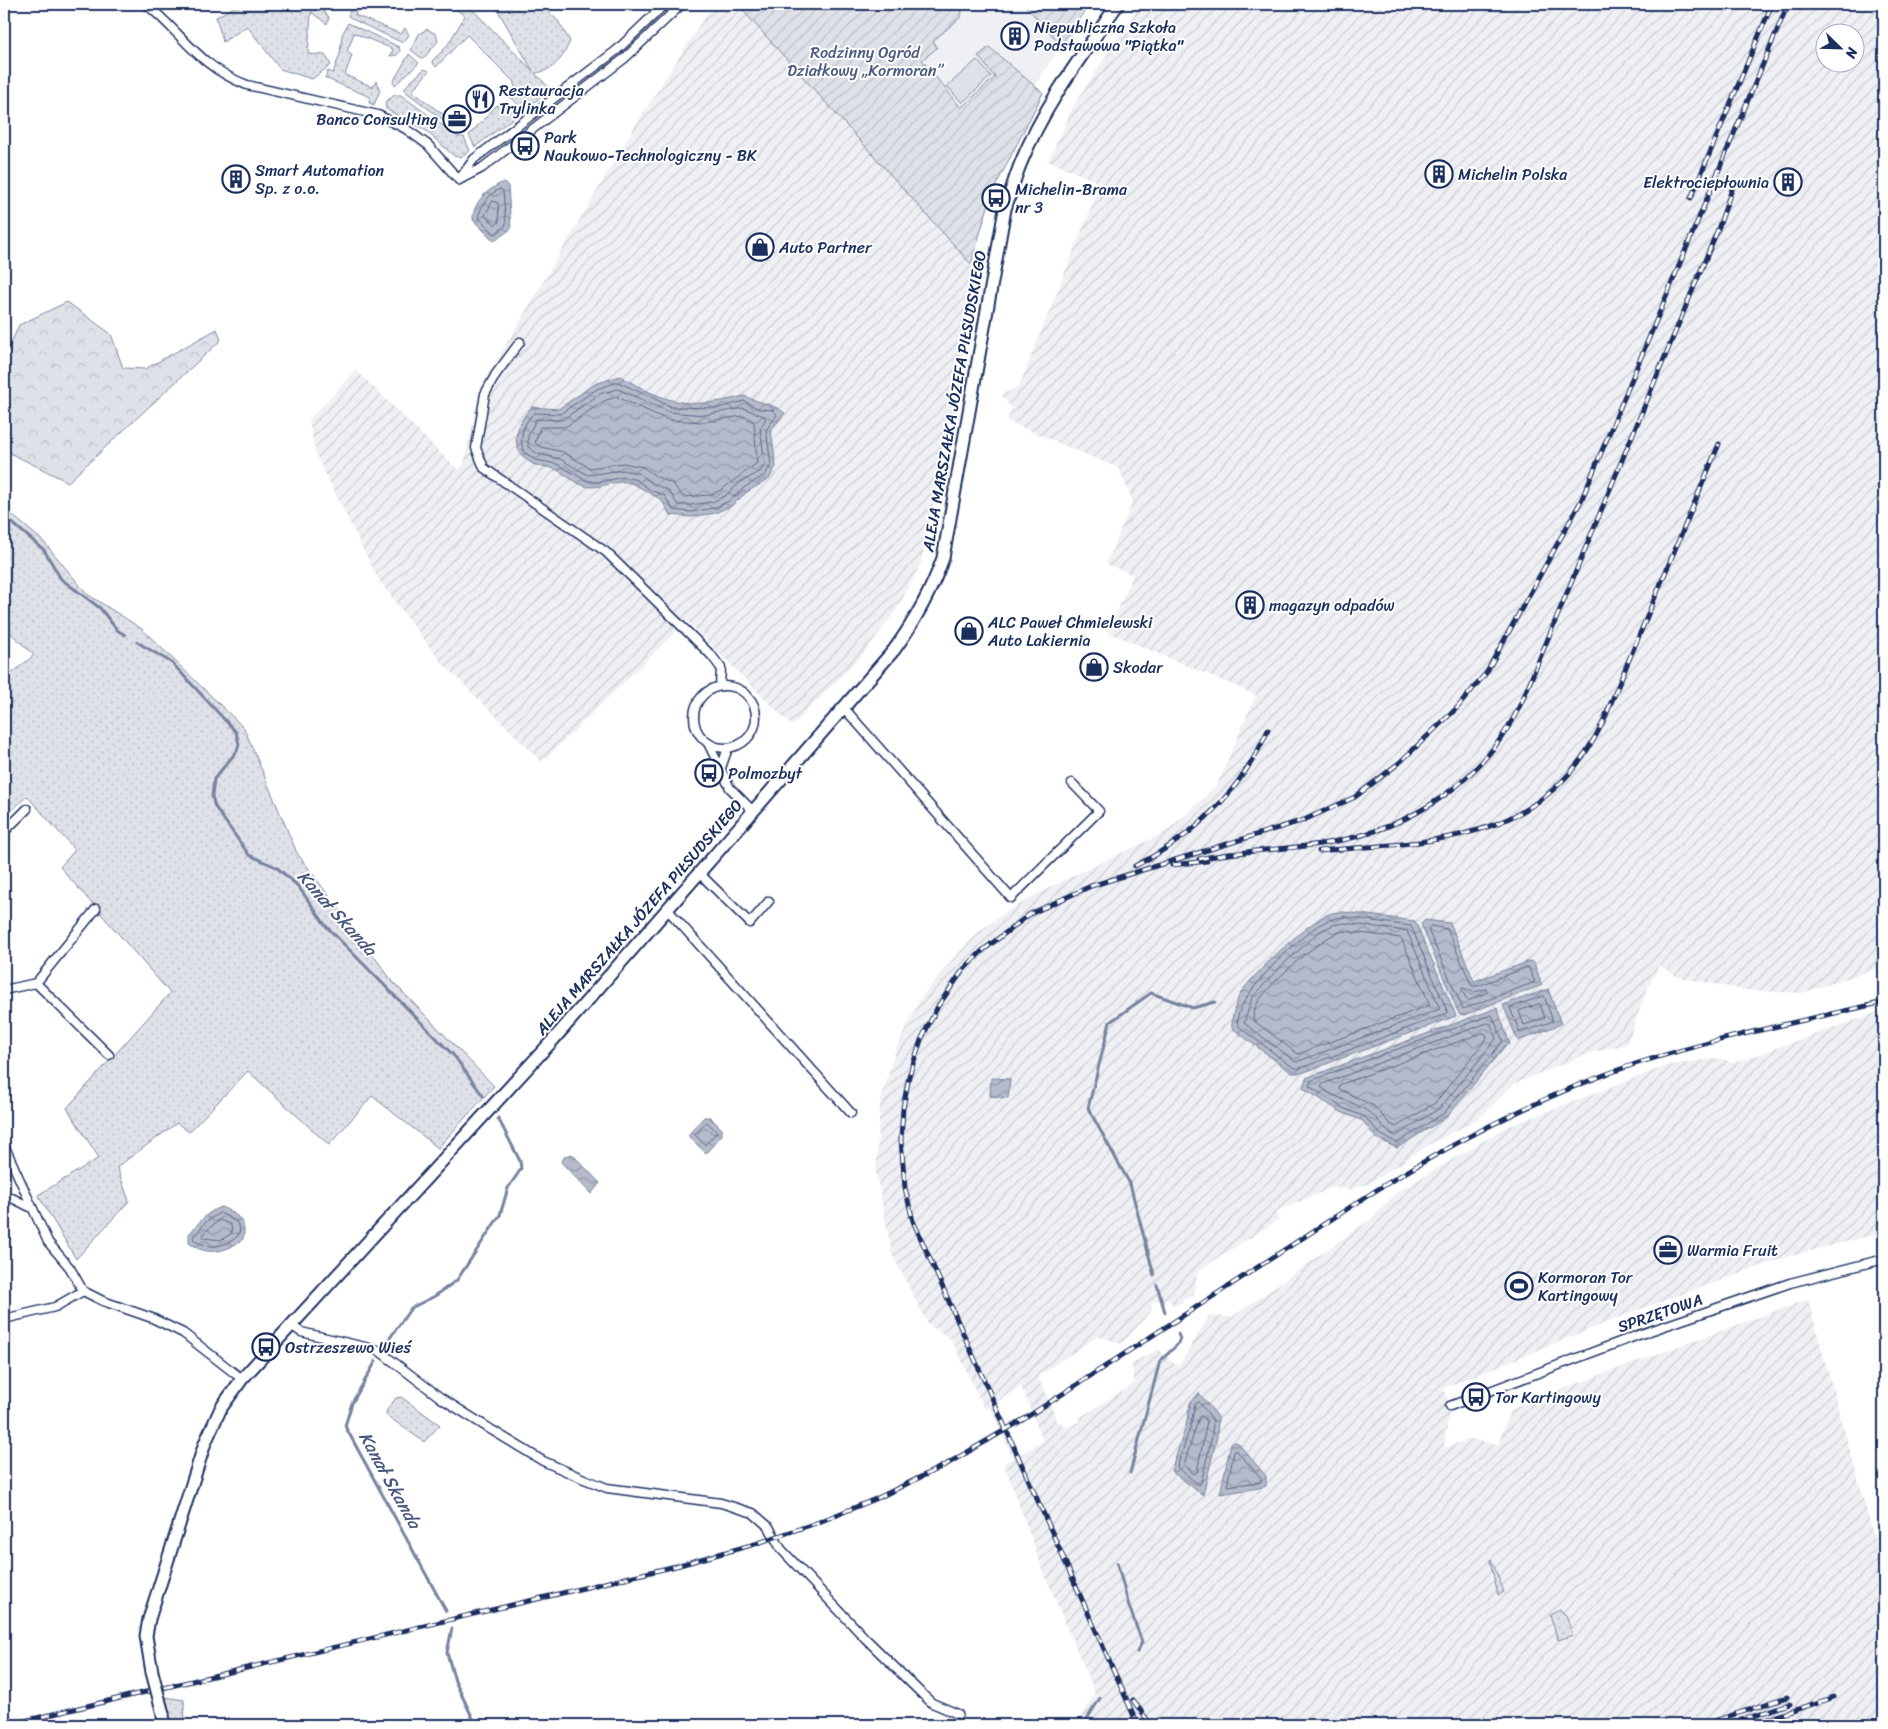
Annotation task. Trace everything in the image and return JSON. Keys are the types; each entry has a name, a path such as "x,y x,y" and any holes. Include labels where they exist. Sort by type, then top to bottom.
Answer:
{"street":[{"path":"146,4 204,61 230,78 247,85 378,115 406,129 428,145 459,180"},
{"path":"459,180 474,159 610,56 665,4"},
{"path":"459,180 482,168 625,58 682,4"},
{"name":"ALEJA MARSZAŁKA JÓZEFA PIŁSUDSKIEGO","path":"163,1720 146,1636 149,1619 205,1443 221,1408 242,1379 290,1325 484,1117 699,873 894,650 915,620 936,580 950,528 1005,209 1032,139 1056,95 1113,5"},
{"path":"520,342 496,374 485,394 476,448 484,468 606,552 712,656 721,668 720,686"},
{"path":"708,743 728,748 746,739 753,730 755,711 746,694 729,686 720,686 708,691 695,708 695,725 698,733 708,743 730,788 753,811"},
{"path":"844,708 1012,898 1099,811 1072,782"},
{"path":"721,768 728,748"},
{"path":"4,832 27,809"},
{"path":"699,873 750,923 769,900"},
{"path":"4,990 36,983 96,909"},
{"path":"667,909 851,1113"},
{"path":"36,983 109,1055"},
{"path":"4,1145 30,1206 48,1242 70,1268 83,1291 103,1301 152,1318 183,1333 242,1379"},
{"path":"4,1199 12,1198 30,1206"},
{"name":"SPRZĘTOWA","path":"1450,1406 1650,1330 1790,1283 1884,1259"},
{"path":"4,1319 55,1307 83,1291"},
{"path":"290,1325 301,1332 378,1350 442,1398 490,1429 543,1461 584,1479 607,1488 721,1503 753,1513 769,1527 786,1554 865,1638 922,1694 932,1703 958,1714"}],"shaded area":[{"path":"713,4 737,4 971,264 977,286 921,563 899,606 866,651 792,726 687,621 542,762 442,663 378,579 316,455 309,420 356,370 458,470 464,464 480,389 635,126"},
{"path":"955,4 1024,4 1061,45 1035,86 988,47 996,77 961,109 922,60 937,48 932,41 961,18 962,12"},
{"path":"1141,4 1884,4 1884,966 1802,993 1744,990 1678,977 1659,965 1647,990 1627,1044 1590,1053 1514,1084 1478,1119 1434,1142 1370,1183 1351,1190 1334,1187 1277,1211 1278,1220 1198,1271 1194,1294 1175,1306 1167,1299 1152,1302 1152,1310 1122,1344 1098,1336 1038,1376 1058,1422 1061,1422 1065,1428 1080,1421 1079,1418 1135,1383 1131,1364 1158,1349 1175,1364 1180,1364 1209,1316 1232,1317 1371,1219 1396,1193 1507,1127 1668,1065 1719,1058 1734,1063 1884,1010 1884,1232 1787,1257 1635,1311 1444,1388 1450,1406 1444,1448 1470,1439 1498,1444 1510,1411 1524,1403 1808,1299 1875,1541 1884,1539 1884,1725 1082,1725 1081,1718 1095,1693 1044,1573 1004,1464 1013,1458 990,1407 985,1410 951,1339 928,1324 892,1254 876,1173 880,1103 896,1049 921,997 950,962 980,931 1006,912 1056,884 1162,834 1186,815 1217,785 1256,695 1108,632 1133,575 1106,564 1133,501 1118,468 1007,421 1012,408 1001,395 1019,386 1101,183 1048,161 1076,101","holes":["1021,1386 1043,1441 1021,1454 997,1402"]}],"green space":[{"path":"240,4 317,4 329,17 327,24 311,12 308,54 325,55 331,65 312,79 280,69 247,26 223,42 216,17"},
{"path":"353,4 359,4 355,15 401,34 405,28 409,35 403,43 354,20 348,16"},
{"path":"449,4 467,4 533,71 494,4 540,4 558,21 570,41 557,63 548,70 535,73 551,90 523,110 512,98 506,96 519,92 514,82 467,35 436,67 432,61 447,46 465,16"},
{"name":"Rodzinny Ogród Działkowy „Kormoran”","path":"737,4 955,4 962,12 961,17 933,41 937,48 922,60 961,108 995,77 978,56 989,47 1043,93 992,193 971,264"},
{"path":"1024,4 1073,4 1084,12 1061,45"},
{"path":"348,23 399,47 400,51 397,55 390,56 393,49 354,33 347,52 352,55 345,75 373,87 376,81 380,90 374,105 369,103 370,97 325,78 328,71 333,73 340,54 342,35"},
{"path":"427,29 436,34 438,41 423,59 411,50 419,34"},
{"path":"409,54 419,63 395,85 393,82"},
{"path":"977,60 991,76 962,103 947,86"},
{"path":"424,69 429,71 412,91 449,119 446,122 405,91 405,87"},
{"path":"395,95 401,95 458,137 464,137 470,151 461,157 454,156 425,130 386,109 385,102"},
{"path":"501,104 508,105 517,115 475,147 469,135 496,106"},
{"path":"67,302 111,334 123,368 145,369 217,329 221,340 68,482 4,450 4,417 6,409 4,406 4,359 19,325"},
{"path":"4,508 44,542 87,594 142,629 244,728 297,853 393,982 494,1086 438,1148 372,1096 329,1145 248,1071 189,1132 177,1123 117,1167 129,1201 76,1259 38,1195 99,1158 67,1108 170,993 60,867 75,850 27,796 4,818 4,680 34,655 4,627"},
{"path":"401,1397 440,1425 424,1442 386,1415 387,1410 396,1398"},
{"path":"1491,1559 1504,1592 1498,1595 1490,1561"},
{"path":"1560,1610 1566,1615 1573,1635 1558,1640 1550,1615"},
{"path":"165,1697 184,1700 185,1725 169,1725"}],"water":[{"path":"504,182 508,186 511,229 494,241 473,220 473,213 482,196"},
{"path":"620,376 652,393 679,402 708,403 744,396 775,407 785,413 771,430 776,467 769,479 747,492 731,506 715,513 691,517 670,515 661,499 631,483 616,482 596,487 585,486 555,469 533,464 519,452 516,437 518,429 521,421 532,407 558,409 595,384"},
{"path":"1344,912 1415,921 1456,1016 1302,1073 1292,1073 1232,1028 1236,1004 1242,991 1249,983 1295,937 1320,919 1332,913"},
{"path":"1425,920 1450,923 1474,981 1530,961 1534,963 1542,985 1464,1015 1459,1014 1421,924"},
{"path":"1548,989 1561,1024 1518,1041 1503,1005"},
{"path":"1497,1008 1510,1044 1505,1046 1447,1117 1397,1148 1376,1138 1363,1121 1341,1112 1303,1088 1306,1078"},
{"path":"991,1078 1010,1079 1008,1098 990,1096"},
{"path":"704,1117 710,1117 722,1129 722,1135 706,1153 689,1137 689,1134"},
{"path":"572,1154 600,1183 591,1194 561,1162 565,1156"},
{"path":"221,1207 240,1218 244,1227 243,1239 224,1250 217,1251 203,1250 189,1243 189,1234 199,1222 211,1212"},
{"path":"1199,1393 1218,1417 1217,1437 1203,1495 1171,1471 1186,1426 1190,1403"},
{"path":"1237,1442 1266,1476 1266,1486 1220,1494 1231,1443"}],"waterway":[{"name":"Kanał Skanda","path":"4,516 44,550 61,579 100,608 117,630 125,635"},
{"name":"Kanał Skanda","path":"137,642 172,663 236,732 239,744 237,751 214,779 212,796 215,807 249,855 276,867 298,886 326,926 455,1057 483,1096"},
{"path":"1154,1275 1130,1184 1088,1108 1110,1022 1151,993 1193,1008 1215,1002"},
{"name":"Kanał Skanda","path":"385,1345 411,1308 435,1296 457,1280 500,1215 508,1188 521,1169 520,1161 498,1118"},
{"path":"1157,1285 1165,1312"},
{"path":"1130,1473 1160,1361 1177,1345 1180,1339 1178,1334"},
{"name":"Kanał Skanda","path":"376,1361 352,1403 345,1426 446,1611"},
{"path":"1117,1563 1129,1606 1142,1642 1137,1652"},
{"name":"Kanał Skanda","path":"452,1628 447,1653 455,1681 476,1725"},
{"path":"1087,1719 1100,1698"}],"railway":[{"path":"1691,198 1772,4"},
{"path":"1138,1725 913,1221 905,1188 901,1140 903,1108 909,1076 921,1040 938,1006 963,970 982,951 1030,914 1091,886 1304,820 1355,797 1399,763 1457,708 1486,673 1581,501 1788,4"},
{"path":"1199,859 1327,843 1358,836 1388,826 1417,813 1443,796 1467,777 1488,755 1507,729 1522,701 1718,229 1732,189"},
{"path":"1319,851 1404,844 1445,838 1483,829 1518,814 1550,792 1579,762 1603,722 1719,444"},
{"path":"1135,866 1177,841 1214,810 1244,773 1268,730"},
{"path":"1172,865 1207,861"},
{"path":"7,1725 676,1566 755,1544 819,1522 878,1498 947,1464 1024,1419 1375,1191 1437,1154 1533,1104 1600,1076 1635,1064 1728,1038 1884,1002"},
{"path":"1702,1725 1787,1697"},
{"path":"1750,1725 1834,1697"},
{"path":"1133,1700 1151,1725"},
{"path":"1727,1725 1789,1704"}],"place":[{"name":"Niepubliczna Szkoła Podstawowa \"Piątka\"","path":"1015,36"},
{"name":"Restauracja Trylinka","path":"480,99"},
{"name":"Banco Consulting","path":"457,119"},
{"name":"Park Naukowo-Technologiczny - BK","path":"525,146"},
{"name":"Michelin Polska","path":"1439,174"},
{"name":"Smart Automation Sp. z o.o.","path":"236,179"},
{"name":"Elektrociepłownia","path":"1788,182"},
{"name":"Michelin-Brama nr 3","path":"996,198"},
{"name":"Auto Partner","path":"760,247"},
{"name":"magazyn odpadów","path":"1250,605"},
{"name":"ALC Paweł Chmielewski Auto Lakiernia","path":"969,631"},
{"name":"Skodar","path":"1094,667"},
{"name":"Polmozbyt","path":"709,773"},
{"name":"Warmia Fruit","path":"1668,1250"},
{"name":"Kormoran Tor Kartingowy","path":"1519,1286"},
{"name":"Ostrzeszewo Wieś","path":"266,1347"},
{"name":"Tor Kartingowy","path":"1476,1397"}]}
